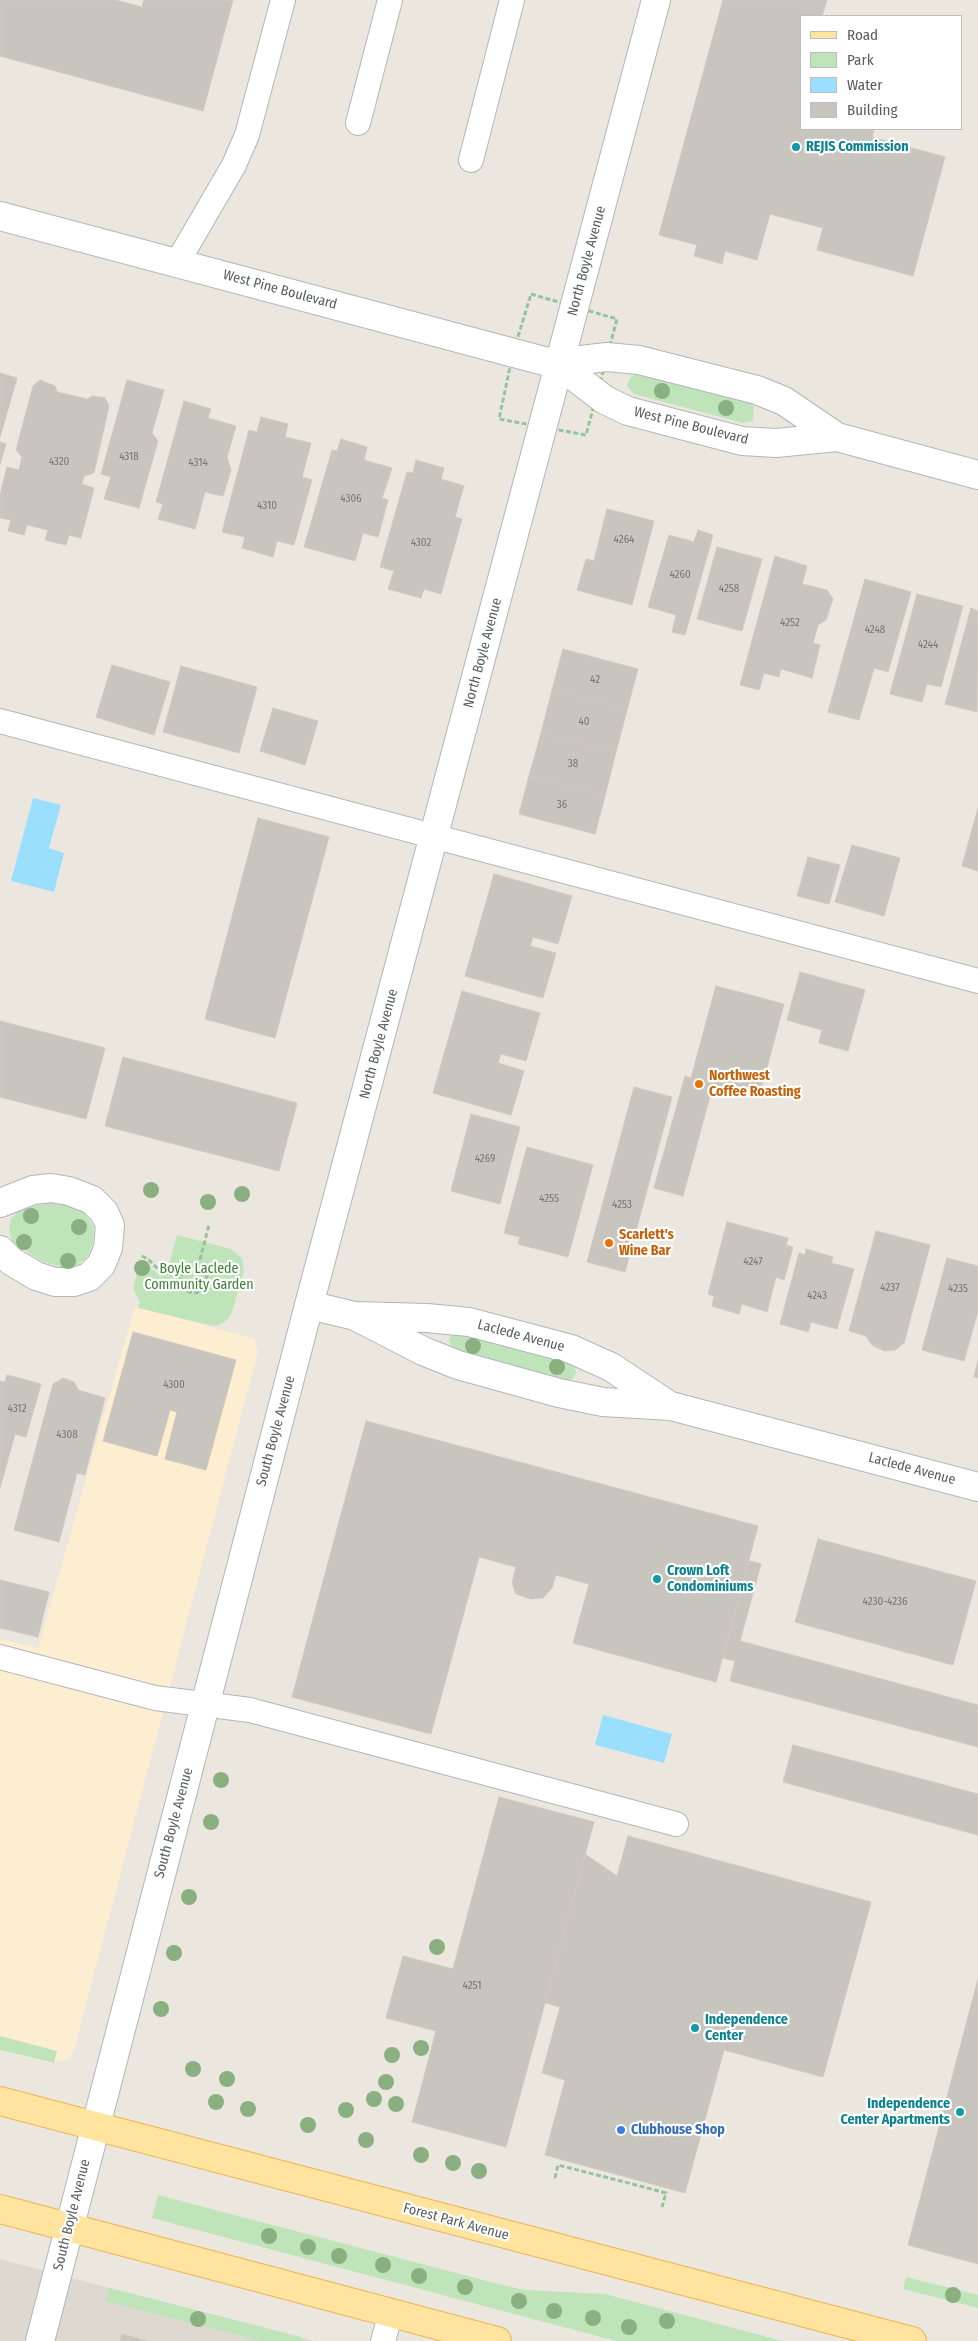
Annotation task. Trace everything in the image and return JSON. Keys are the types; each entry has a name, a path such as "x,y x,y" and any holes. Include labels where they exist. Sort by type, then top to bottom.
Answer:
{"main road":[{"name":"Forest Park Avenue","path":"0,2101 912,2341"},
{"path":"0,2209 497,2341"}],"street":[{"name":"North Boyle Avenue","path":"309,1305 656,0"},
{"name":"West Pine Boulevard","path":"0,216 560,365 605,400 628,410 742,441 776,443 837,437"},
{"name":"West Pine Boulevard","path":"560,365 580,360 607,357 640,360 757,390 784,401 837,437 978,475"},
{"path":"0,1203 33,1190 51,1188 69,1191 92,1200 104,1212 110,1225 108,1248 100,1265 90,1277 74,1282 55,1282 36,1276 10,1261 0,1250"},
{"name":"Laclede Avenue","path":"309,1305 355,1316 427,1318 469,1322 571,1349 610,1367 671,1406"},
{"name":"South Boyle Avenue","path":"40,2341 309,1305"},
{"name":"Laclede Avenue","path":"355,1316 423,1351 458,1365 559,1393 603,1402 671,1406 978,1487"}],"lane":[{"path":"177,263 234,165 247,135 284,0"},
{"path":"358,123 390,0"},
{"path":"470,160 512,0"},
{"path":"0,721 978,981"},
{"path":"0,1657 155,1698 250,1710 676,1824"},
{"path":"383,2341 390,2313"}],"path":[{"path":"198,1267 210,1225"},
{"path":"138,1255 148,1259 160,1271 181,1277"},
{"path":"191,1266 198,1267 207,1277 206,1284 202,1290 196,1293 188,1292 183,1288 181,1277 185,1270 191,1266"},
{"path":"555,2178 558,2165 644,2187 666,2193 662,2207"},
{"path":"644,2187 645,2182"}],"shaded area":[{"path":"135,1306 254,1339 258,1352 74,2050 68,2059 49,2063 0,2050 0,1639 38,1648"},
{"path":"0,2259 110,2288 315,2341 0,2341"}],"green space":[{"path":"639,372 750,402 754,407 753,421 743,423 634,394 627,386 632,376"},
{"path":"48,1202 67,1204 82,1210 94,1227 93,1243 86,1259 73,1267 61,1267 41,1261 12,1241 9,1230 11,1219 18,1211"},
{"name":"Boyle Laclede Community Garden","path":"177,1235 231,1249 242,1258 244,1271 232,1312 227,1320 219,1325 213,1326 138,1308 140,1302 133,1289 141,1259 157,1273 166,1276"},
{"path":"458,1331 572,1361 576,1373 573,1378 567,1381 561,1380 452,1349 449,1339 453,1333"},
{"path":"0,2036 57,2051 54,2063 0,2050"},
{"path":"158,2195 506,2286 526,2290 605,2294 783,2341 616,2341 152,2218"},
{"path":"906,2277 978,2295 978,2308 903,2289"},
{"path":"110,2288 301,2337 303,2341 260,2341 105,2301"}],"water":[{"path":"33,798 61,805 49,848 64,853 54,892 11,881"},
{"path":"603,1715 672,1734 664,1763 595,1745"}],"building":[{"path":"0,0 115,0 142,7 144,0 233,0 203,111 0,56"},
{"name":"REJIS Commission","path":"723,0 827,0 822,15 800,15 800,130 874,130 872,137 945,157 913,276 817,250 823,228 770,214 757,260 725,251 722,264 694,256 697,245 659,235"},
{"path":"0,373 17,378 0,437"},
{"path":"40,380 55,386 57,392 87,399 93,396 105,398 109,406 94,473 84,476 82,484 94,488 81,538 69,535 66,545 45,540 48,530 27,525 24,535 8,531 11,520 0,518 0,495 7,467 19,470 22,457 16,450 33,386"},
{"path":"127,380 164,390 152,433 158,441 139,508 104,499 111,477 101,474"},
{"path":"184,401 211,409 208,418 236,426 227,457 231,470 223,496 205,492 195,529 158,519 163,504 156,502"},
{"path":"261,417 288,424 285,437 311,443 302,477 312,480 294,545 277,541 273,557 242,548 245,537 222,532 249,430 257,432"},
{"path":"341,439 367,447 364,460 392,468 382,498 388,500 378,537 363,533 355,561 304,547 332,450 337,451"},
{"path":"0,442 6,444 0,464"},
{"path":"416,460 444,468 441,479 464,486 455,517 462,519 441,594 424,589 421,598 388,589 394,571 380,567 407,472 413,473"},
{"path":"607,509 654,521 632,605 577,590 586,559 594,561"},
{"path":"698,530 713,535 685,635 672,632 676,615 648,607 669,535 694,542"},
{"path":"717,547 762,559 742,631 697,619"},
{"path":"775,556 807,566 802,584 827,590 833,599 826,620 818,625 813,643 820,645 812,678 781,669 779,677 764,673 759,690 740,685"},
{"path":"865,579 911,592 888,672 874,668 859,720 828,712"},
{"path":"917,594 963,606 941,687 927,684 922,702 890,694"},
{"path":"971,608 978,611 977,712 945,704"},
{"path":"563,649 638,669 627,710 552,690"},
{"path":"112,665 170,682 154,735 96,717"},
{"path":"181,666 257,687 239,753 163,732"},
{"path":"552,690 627,710 616,752 541,733"},
{"path":"273,708 318,721 305,765 260,751"},
{"path":"541,733 616,752 605,796 529,776"},
{"path":"529,776 605,796 595,834 519,814"},
{"path":"978,808 978,871 962,866"},
{"path":"258,818 329,837 275,1038 205,1019"},
{"path":"852,845 900,858 884,916 835,902"},
{"path":"808,857 840,865 829,904 797,896"},
{"path":"494,874 572,896 558,944 533,937 530,946 556,953 543,998 465,976"},
{"path":"800,972 865,990 848,1051 819,1043 822,1030 787,1020"},
{"path":"716,986 784,1004 759,1097 713,1085 683,1196 654,1188 685,1076 691,1078"},
{"path":"462,991 540,1013 526,1061 501,1054 498,1063 524,1071 511,1115 433,1093"},
{"path":"0,1021 105,1048 86,1119 0,1097"},
{"path":"123,1057 297,1103 279,1171 105,1126"},
{"path":"634,1087 672,1097 625,1272 587,1262"},
{"path":"471,1114 520,1127 500,1204 451,1191"},
{"path":"527,1147 593,1165 568,1257 518,1244 520,1237 504,1233"},
{"path":"727,1222 788,1238 786,1245 793,1247 784,1280 776,1277 767,1312 742,1304 739,1314 712,1306 714,1296 708,1294"},
{"path":"876,1231 930,1245 904,1343 895,1350 884,1351 872,1345 866,1336 849,1331"},
{"path":"806,1249 833,1257 831,1263 854,1269 837,1329 811,1322 808,1332 780,1324 799,1253 805,1255"},
{"path":"947,1258 978,1266 978,1311 964,1361 922,1350"},
{"path":"133,1332 236,1360 206,1470 165,1459 177,1412 170,1410 157,1456 103,1441"},
{"path":"978,1360 978,1378 974,1377"},
{"path":"7,1375 41,1384 26,1437 15,1434 0,1488 0,1381 5,1382"},
{"path":"63,1378 74,1382 78,1390 105,1398 85,1475 77,1473 59,1542 14,1530 53,1384"},
{"name":"Crown Loft Condominiums","path":"366,1421 758,1526 716,1682 573,1643 589,1584 556,1575 552,1588 543,1598 531,1599 516,1594 512,1583 516,1567 479,1557 431,1734 292,1697"},
{"path":"818,1539 976,1581 953,1665 795,1622"},
{"path":"749,1561 761,1564 740,1641 978,1705 978,1747 730,1681 735,1661 723,1658"},
{"path":"0,1580 49,1592 38,1637 0,1628"},
{"path":"793,1745 978,1794 978,1835 783,1782"},
{"path":"499,1797 594,1822 506,2147 412,2122 436,2031 386,2018 403,1956 453,1969"},
{"name":"Independence Center","path":"628,1836 871,1902 823,2077 724,2050 685,2193 545,2155 565,2080 542,2073 560,2007 545,2003 585,1854 617,1876"},
{"name":"Independence Center Apartments","path":"978,1979 978,2264 908,2245"},
{"path":"122,2334 147,2341 120,2341"}],"place":[{"name":"REJIS Commission","path":"796,147"},
{"name":"Northwest Coffee Roasting","path":"699,1084"},
{"name":"Scarlett's Wine Bar","path":"609,1243"},
{"name":"Crown Loft Condominiums","path":"657,1579"},
{"name":"Independence Center","path":"695,2028"},
{"name":"Independence Center Apartments","path":"960,2112"},
{"name":"Clubhouse Shop","path":"621,2130"}]}
